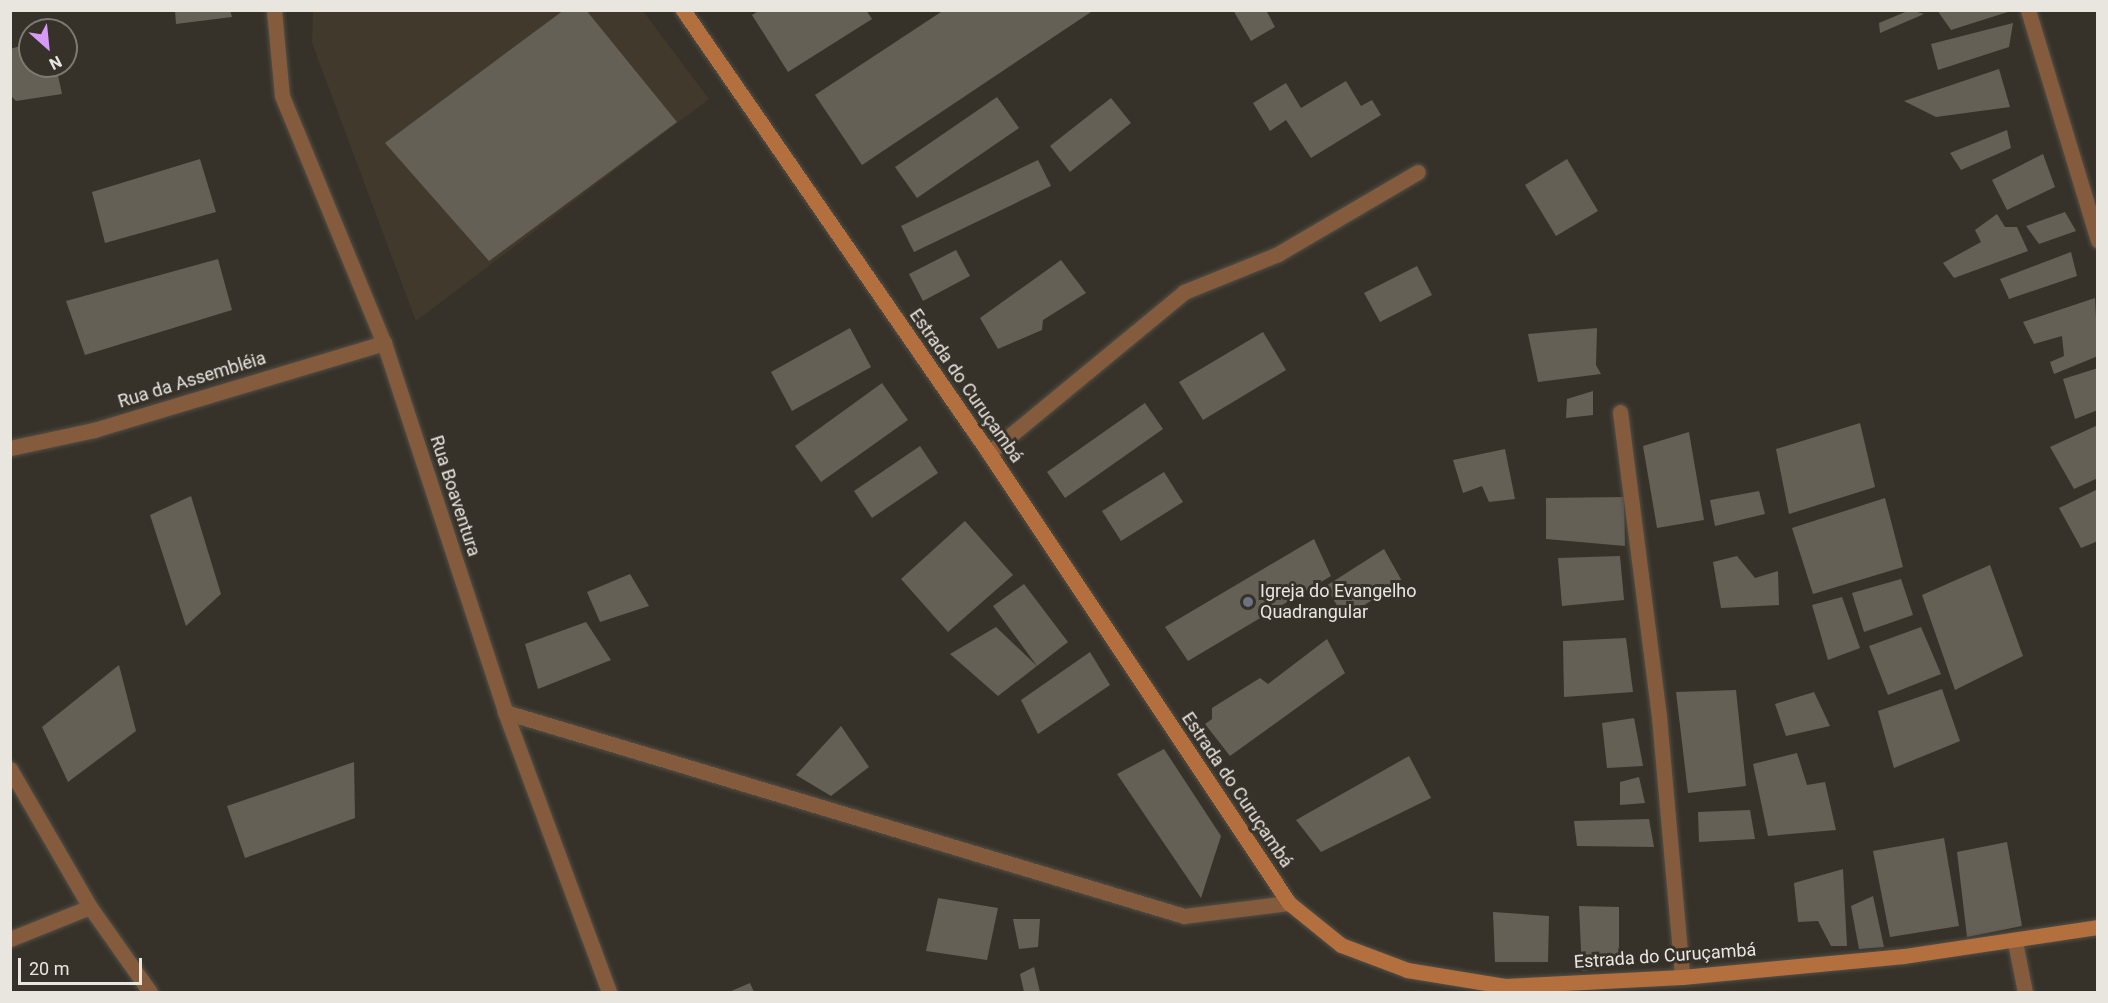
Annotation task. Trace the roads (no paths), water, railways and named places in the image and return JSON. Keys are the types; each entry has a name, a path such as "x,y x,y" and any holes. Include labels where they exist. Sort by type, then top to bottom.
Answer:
{"street":[{"name":"Rua Boaventura","path":"274,10 282,96 384,343 505,712 609,993"},
{"name":"Estrada do Curuçambá","path":"683,10 989,453 1289,903 1341,945 1407,970 1505,986 1682,976 2015,942 2097,927"},
{"path":"2028,10 2097,241"},
{"path":"989,453 1184,292 1278,254 1418,172"},
{"name":"Rua da Assembléia","path":"10,448 94,430 384,343"},
{"path":"1620,412 1659,717 1682,976"},
{"path":"505,712 1184,916 1289,903"},
{"path":"10,769 90,907 150,993"},
{"path":"10,939 90,907"},
{"path":"2015,942 2025,993"}],"place":[{"name":"Igreja do Evangelho Quadrangular","path":"1248,602"}]}
